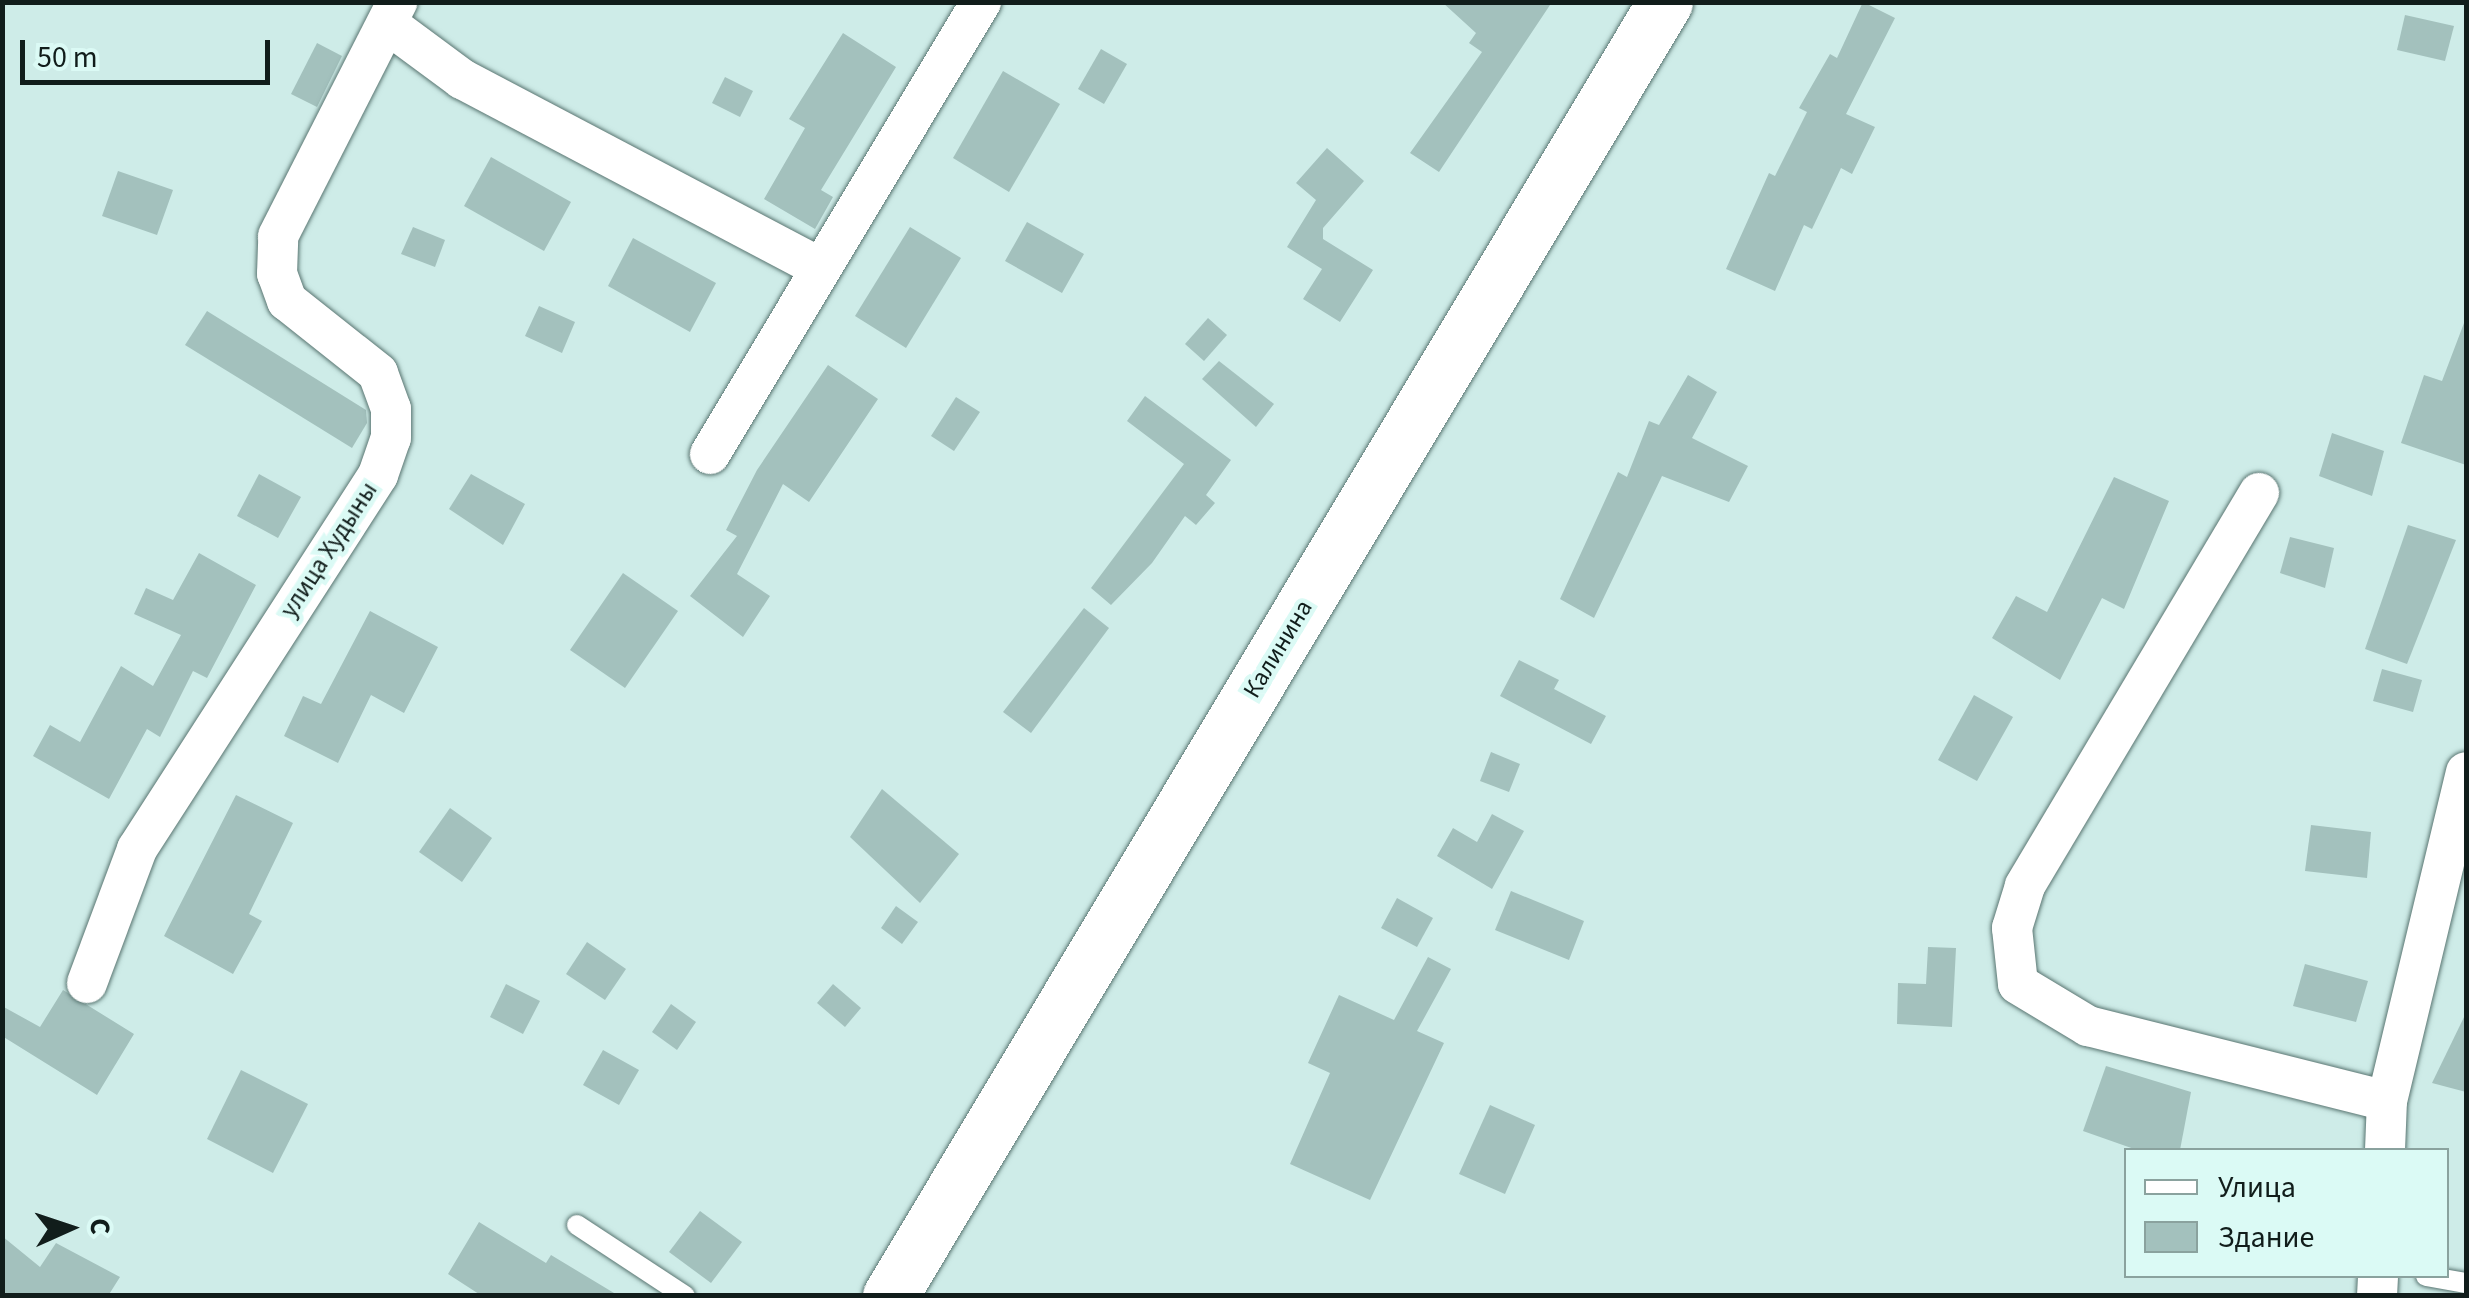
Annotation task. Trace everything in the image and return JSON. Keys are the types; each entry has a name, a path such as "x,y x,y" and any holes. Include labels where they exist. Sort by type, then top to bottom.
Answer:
{"street":[{"path":"710,454 981,2"},
{"name":"Калинина","path":"890,1296 1665,2"},
{"name":"улица Худыны","path":"87,982 137,849 378,475 391,438 390,409 378,373 287,302 278,274 278,236 365,55 393,14 462,80 819,267"},
{"path":"2259,493 2025,886 2012,928 2018,984 2088,1026 2387,1102"},
{"path":"2385,1148 2387,1102 2466,772"}],"lane":[{"path":"578,1225 685,1296"},
{"path":"2439,1278 2466,1282"}],"building":[{"path":"1442,2 1552,2 1439,172 1410,153 1482,52 1469,43 1476,33"},
{"path":"1863,2 1895,18 1846,114 1875,127 1852,174 1841,168 1812,229 1804,225 1775,291 1726,269 1769,173 1775,176 1807,112 1799,108 1830,54 1837,58"},
{"path":"2405,15 2454,26 2445,61 2397,50"},
{"path":"843,33 896,67 821,190 833,197 815,229 764,199 805,128 789,119"},
{"path":"317,43 342,56 317,107 291,94"},
{"path":"1101,49 1127,64 1104,104 1078,89"},
{"path":"1003,71 1060,104 1009,192 953,158"},
{"path":"725,77 753,91 740,117 712,103"},
{"path":"1327,148 1364,181 1323,228 1323,239 1373,270 1340,322 1303,299 1322,269 1287,247 1316,200 1296,183"},
{"path":"491,157 571,202 544,251 464,206"},
{"path":"118,171 173,190 157,235 102,216"},
{"path":"1027,222 1084,254 1062,293 1005,261"},
{"path":"413,227 445,240 435,267 401,254"},
{"path":"910,227 961,258 906,348 855,316"},
{"path":"633,238 716,283 690,332 608,286"},
{"path":"539,306 575,322 562,353 525,336"},
{"path":"207,311 366,410 367,423 352,448 185,345"},
{"path":"1208,318 1227,335 1204,361 1185,344"},
{"path":"2464,323 2466,465 2401,443 2424,375 2442,381"},
{"path":"1219,361 1274,404 1256,427 1202,379"},
{"path":"828,365 878,399 809,502 783,484 737,574 770,596 743,637 690,596 737,536 726,530 757,470"},
{"path":"1688,375 1717,392 1692,438 1748,466 1729,502 1662,476 1594,618 1560,599 1618,472 1627,477 1649,421 1659,425"},
{"path":"1145,396 1231,460 1206,495 1215,503 1196,525 1185,516 1152,563 1111,605 1091,588 1184,464 1127,421"},
{"path":"956,397 980,412 954,451 931,436"},
{"path":"2332,433 2384,451 2372,496 2319,476"},
{"path":"259,474 301,497 278,538 237,516"},
{"path":"471,474 525,504 503,545 449,509"},
{"path":"2114,477 2169,501 2124,609 2102,598 2060,680 1992,638 2016,596 2047,612"},
{"path":"2408,525 2456,540 2407,664 2365,649"},
{"path":"2290,537 2334,548 2325,588 2280,573"},
{"path":"199,553 256,585 207,678 193,671 160,737 147,729 109,799 33,756 50,725 80,742 121,666 153,686 181,635 134,614 146,588 173,600"},
{"path":"623,573 678,611 625,688 570,650"},
{"path":"1084,608 1109,628 1031,733 1003,712"},
{"path":"370,611 438,647 404,713 371,695 338,763 284,736 303,696 321,704"},
{"path":"1519,660 1559,680 1554,689 1606,716 1591,744 1500,696"},
{"path":"2382,669 2422,680 2413,712 2373,701"},
{"path":"1974,695 2013,717 1977,781 1938,760"},
{"path":"1491,752 1520,764 1509,792 1480,781"},
{"path":"882,789 959,854 920,903 850,837"},
{"path":"236,795 293,823 249,914 262,921 233,974 164,936"},
{"path":"450,808 492,838 462,882 419,852"},
{"path":"1492,814 1524,831 1492,889 1437,856 1453,828 1477,842"},
{"path":"2311,825 2371,832 2367,878 2305,871"},
{"path":"1511,891 1584,921 1569,960 1495,930"},
{"path":"1397,898 1433,918 1417,947 1381,928"},
{"path":"896,906 918,922 902,944 881,928"},
{"path":"587,942 626,969 605,1000 566,974"},
{"path":"1928,947 1956,948 1952,1027 1897,1024 1898,983 1926,984"},
{"path":"1428,957 1451,969 1417,1031 1444,1043 1370,1200 1290,1164 1330,1073 1308,1063 1339,995 1394,1020"},
{"path":"2305,964 2368,981 2356,1022 2293,1006"},
{"path":"506,984 540,1001 523,1034 490,1017"},
{"path":"833,984 861,1008 845,1027 817,1003"},
{"path":"63,990 134,1034 97,1095 2,1036 2,1006 40,1027"},
{"path":"671,1004 696,1022 677,1050 652,1032"},
{"path":"2466,1013 2466,1092 2432,1083"},
{"path":"603,1050 639,1070 619,1105 583,1085"},
{"path":"2106,1066 2191,1092 2180,1148 2131,1148 2083,1131"},
{"path":"241,1070 308,1104 273,1173 207,1139"},
{"path":"1490,1105 1535,1125 1505,1194 1459,1174"},
{"path":"700,1211 742,1242 711,1283 669,1252"},
{"path":"479,1222 546,1263 551,1255 619,1296 482,1296 448,1274"},
{"path":"2,1236 40,1267 56,1243 120,1277 108,1296 2,1296"}]}
